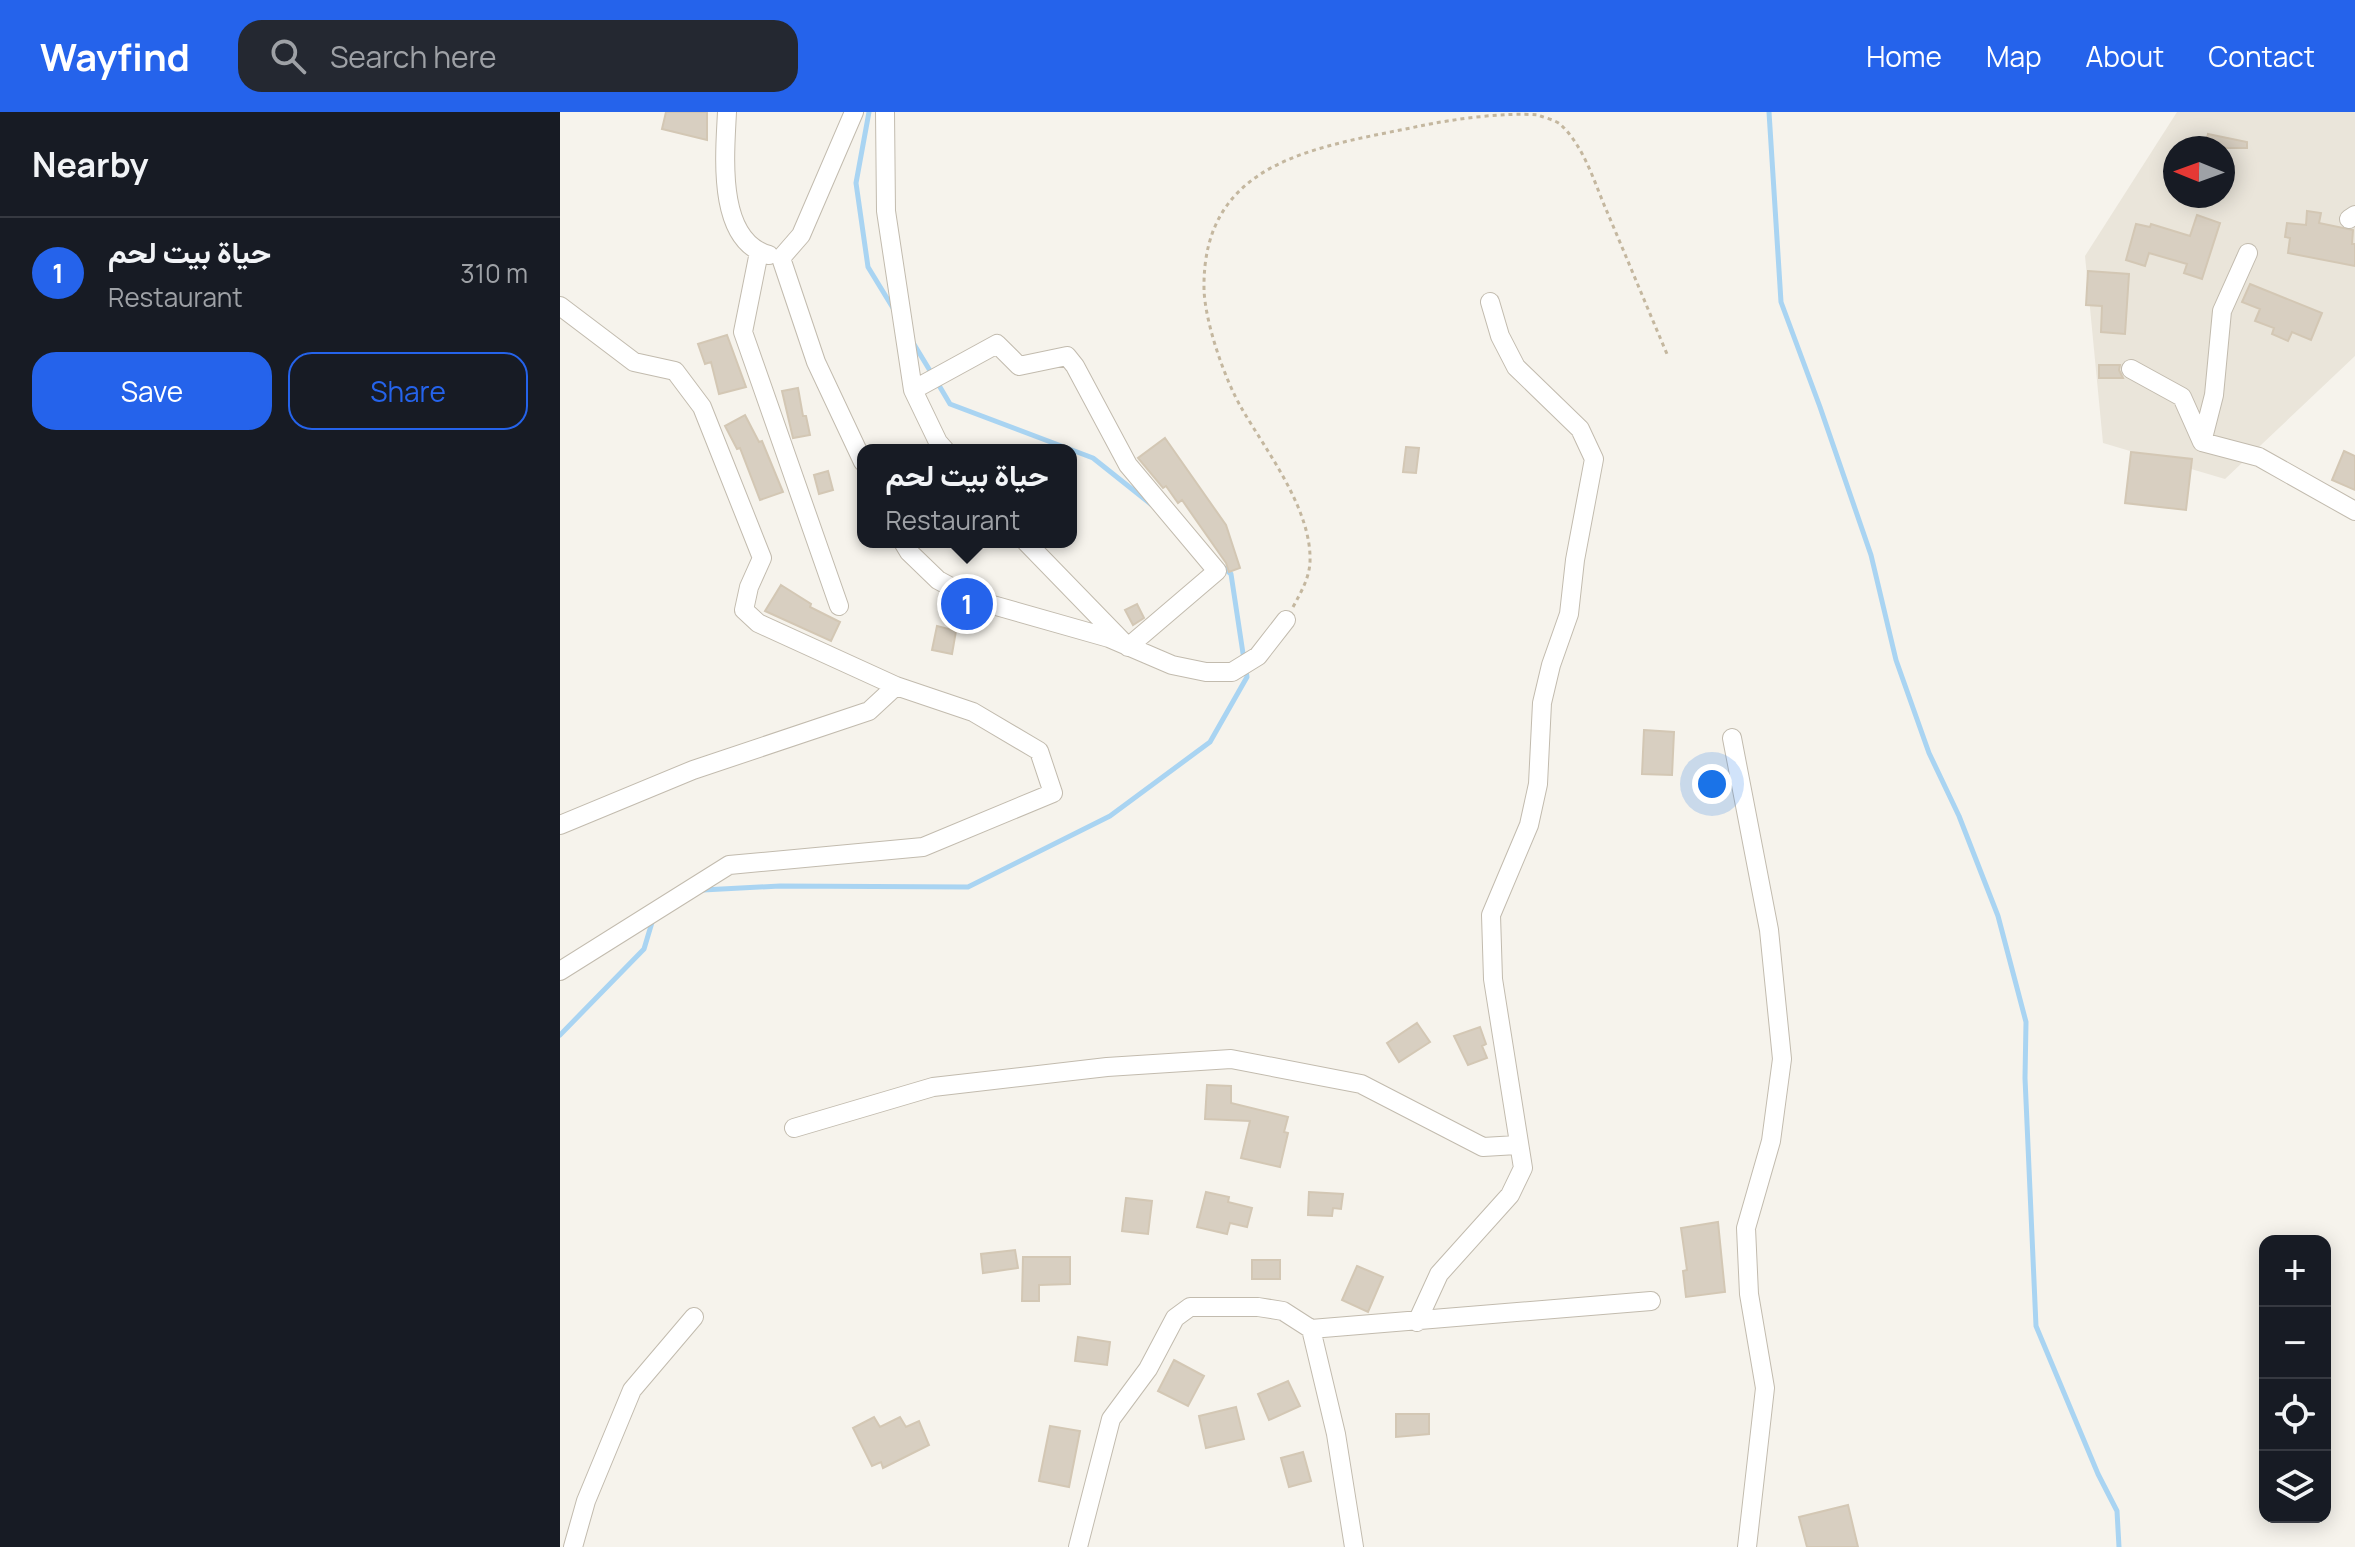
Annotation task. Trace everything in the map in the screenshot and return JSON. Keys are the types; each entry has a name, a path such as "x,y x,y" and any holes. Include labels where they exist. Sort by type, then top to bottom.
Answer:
{"street":[{"path":"727,112 727,193 737,230 759,252 781,258"},
{"path":"781,258 801,235 854,112"},
{"path":"885,112 886,211 913,390 940,444"},
{"path":"759,252 743,332 839,606"},
{"path":"2202,442 2214,395 2222,311 2248,253"},
{"path":"781,258 816,362 857,449"},
{"path":"1417,1322 1439,1274 1510,1195 1523,1168 1493,979 1491,915 1529,825 1538,784 1542,703 1551,665 1569,614 1575,560 1594,459 1580,429 1516,367 1500,336 1490,302"},
{"path":"560,306 634,362 675,371 702,407 762,558 749,587 744,610 758,623 896,686 973,712 1039,751 1053,793 923,847 729,865 560,971"},
{"path":"913,390 997,344 1019,366 1067,356 1128,465 1217,571 1128,647"},
{"path":"2131,369 2182,397 2202,442"},
{"path":"2202,442 2259,457 2355,511"},
{"path":"907,548 938,580 975,600 1109,638 1172,665 1206,672 1232,672 1258,656 1286,620"},
{"path":"1032,548 1128,647"},
{"path":"560,825 693,770 869,711 896,686"},
{"path":"1732,738 1769,930 1782,1059 1771,1141 1746,1228 1749,1294 1765,1388 1747,1547"},
{"path":"794,1128 933,1087 1107,1067 1231,1059 1361,1084 1483,1147 1517,1145"},
{"path":"1078,1547 1111,1419 1148,1369 1175,1318 1190,1307 1258,1307 1283,1311 1311,1329 1651,1301"},
{"path":"573,1547 586,1501 632,1390 694,1317"},
{"path":"1311,1329 1336,1434 1354,1547"}],"path":[{"path":"1286,620 1306,584 1310,560 1306,532 1275,463 1240,405 1211,333 1204,291 1206,260 1217,221 1236,195 1258,174 1290,157 1341,143 1483,113 1530,112 1559,123 1583,156 1667,354"}],"shaded area":[{"path":"2177,112 2355,112 2355,356 2225,479 2103,443 2085,256"}],"building":[{"path":"666,112 707,112 707,140 662,129"},
{"path":"2235,140 2247,142 2247,148 2235,148"},
{"path":"2307,211 2321,213 2319,223 2353,230 2355,266 2288,253 2290,238 2285,237 2287,223 2306,225"},
{"path":"2197,215 2220,223 2202,279 2184,273 2187,264 2149,253 2145,266 2126,260 2136,224 2150,227 2151,224 2190,236"},
{"path":"2088,271 2129,274 2125,334 2101,332 2102,306 2086,305"},
{"path":"2250,284 2322,313 2311,340 2292,332 2288,341 2272,334 2274,328 2255,321 2260,309 2242,302"},
{"path":"727,335 746,387 719,394 711,362 705,364 698,344"},
{"path":"2099,365 2120,365 2123,378 2099,378"},
{"path":"798,388 810,435 793,438 782,391"},
{"path":"745,415 759,442 762,441 783,492 760,500 740,448 737,449 725,426"},
{"path":"1165,438 1226,525 1240,568 1229,572 1226,563 1182,500 1178,503 1138,458"},
{"path":"1406,447 1419,448 1416,473 1403,472"},
{"path":"2344,451 2355,456 2355,490 2332,480"},
{"path":"2131,452 2192,459 2186,510 2125,503"},
{"path":"828,471 833,490 819,494 814,475"},
{"path":"781,585 811,604 810,607 840,622 831,641 765,611"},
{"path":"1137,604 1144,618 1133,625 1125,610"},
{"path":"937,626 956,631 952,654 932,650"},
{"path":"1644,730 1674,732 1672,775 1642,774"},
{"path":"1417,1023 1430,1042 1399,1062 1387,1043"},
{"path":"1480,1027 1487,1058 1468,1065 1454,1036"},
{"path":"1207,1085 1231,1086 1231,1103 1288,1117 1284,1132 1288,1133 1280,1167 1241,1158 1250,1121 1205,1119"},
{"path":"1206,1192 1229,1197 1228,1202 1252,1208 1247,1227 1230,1223 1227,1234 1197,1227"},
{"path":"1309,1192 1343,1194 1341,1209 1333,1208 1332,1216 1308,1215"},
{"path":"1126,1198 1152,1201 1148,1234 1122,1231"},
{"path":"1718,1222 1725,1292 1686,1297 1683,1271 1687,1270 1681,1228"},
{"path":"1015,1250 1018,1268 983,1273 981,1254"},
{"path":"1023,1257 1070,1257 1070,1284 1039,1285 1039,1301 1022,1301"},
{"path":"1252,1260 1280,1260 1280,1279 1252,1279"},
{"path":"1357,1266 1383,1277 1368,1312 1342,1300"},
{"path":"1078,1337 1110,1342 1107,1365 1075,1361"},
{"path":"1174,1360 1204,1376 1188,1406 1158,1391"},
{"path":"1288,1381 1300,1406 1269,1420 1258,1394"},
{"path":"1236,1407 1244,1439 1206,1448 1199,1416"},
{"path":"1396,1414 1429,1414 1429,1434 1396,1437"},
{"path":"874,1417 880,1427 900,1417 906,1427 919,1421 929,1445 883,1468 881,1462 872,1466 853,1428"},
{"path":"1050,1426 1080,1431 1069,1487 1039,1481"},
{"path":"1303,1452 1311,1481 1289,1487 1281,1458"},
{"path":"1848,1505 1858,1547 1807,1547 1799,1517"}],"waterway":[{"path":"869,112 856,183 868,267 893,308"},
{"path":"1769,112 1781,302 1871,555 1896,660 1929,753 1959,816 1998,916 2026,1022 2025,1078 2036,1326 2098,1474 2117,1511 2119,1547"},
{"path":"912,341 932,374"},
{"path":"937,382 950,404 1056,444"},
{"path":"1077,452 1093,458 1152,505"},
{"path":"1223,567 1231,574 1244,660"},
{"path":"703,890 780,886 968,887 1110,816 1210,742 1247,677 1246,670"},
{"path":"560,1035 644,949 653,919"}],"place":[{"name":"حياة بيت لحم","path":"967,604"}]}
